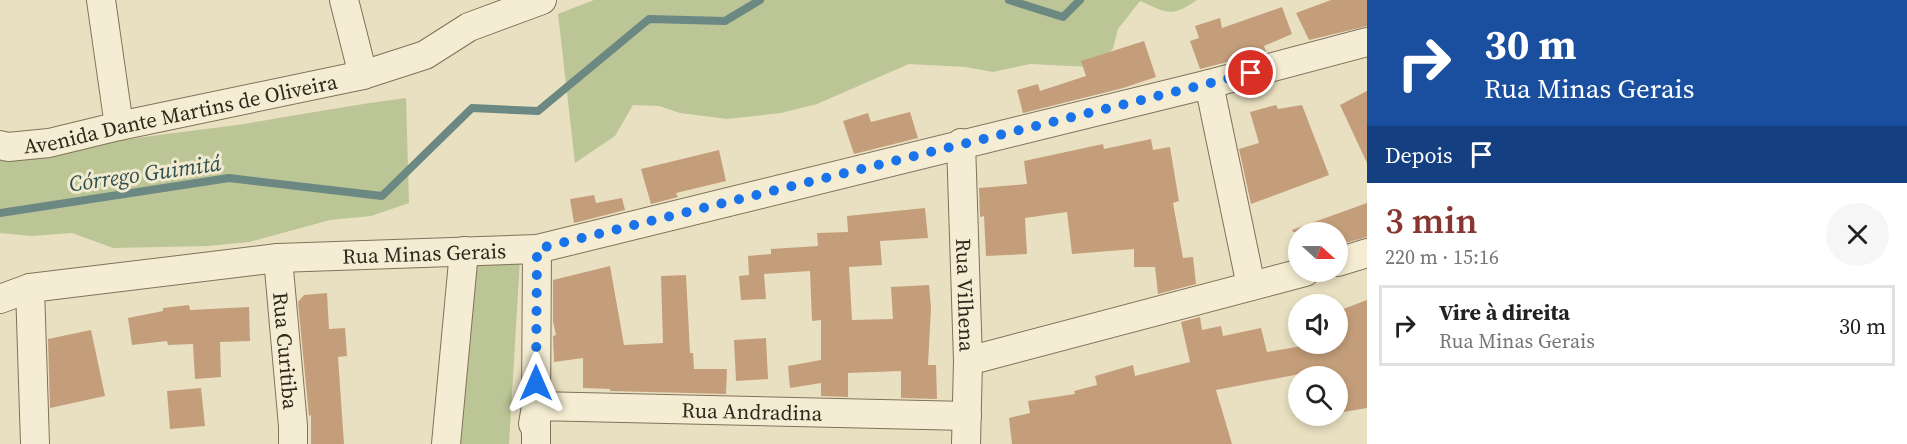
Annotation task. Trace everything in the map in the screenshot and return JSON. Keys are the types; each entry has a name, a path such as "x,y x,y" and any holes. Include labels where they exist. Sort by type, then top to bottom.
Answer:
{"street":[{"path":"101,0 119,126"},
{"path":"344,0 363,75"},
{"name":"Avenida Dante Martins de Oliveira","path":"0,145 8,147 50,143 119,126 363,75 425,55 469,27 534,2"},
{"name":"Rua Minas Gerais","path":"0,299 30,288 278,258 537,249 961,143 1209,84 1367,42"},
{"path":"1209,84 1251,286"},
{"name":"Rua Vilhena","path":"961,143 968,361 966,444"},
{"path":"536,444 537,249"},
{"path":"446,444 464,251"},
{"path":"1348,259 1367,254"},
{"name":"Rua Curitiba","path":"278,258 293,444"},
{"path":"968,361 1288,276"},
{"path":"30,288 35,444"},
{"path":"531,444 536,406"},
{"name":"Rua Andradina","path":"536,406 967,416"}],"green space":[{"path":"594,0 1197,0 1181,9 1169,12 1140,1 1118,29 1113,49 1091,67 1030,64 993,72 965,67 909,64 817,104 781,113 727,119 680,113 659,106 633,105 615,136 575,163 558,14"},
{"path":"406,98 409,203 371,216 330,220 249,242 209,246 113,248 72,233 31,236 0,233 0,156 32,158 63,154 110,143"},
{"path":"520,259 509,444 459,444 468,261"}],"building":[{"path":"1331,0 1367,0 1367,26 1309,40 1296,13"},
{"path":"1282,7 1292,34 1264,46 1266,52 1200,69 1190,41 1199,38 1195,26 1220,18 1222,28"},
{"path":"1144,41 1156,77 1123,88 1023,113 1017,90 1038,84 1040,91 1086,76 1081,61"},
{"path":"1367,91 1367,163 1340,105"},
{"path":"1276,105 1278,109 1302,105 1329,175 1251,204 1239,149 1259,143 1250,112"},
{"path":"910,112 918,138 854,154 843,121 868,113 871,122"},
{"path":"1151,139 1153,150 1170,147 1179,201 1173,203 1183,258 1193,257 1196,284 1158,294 1155,267 1134,267 1134,249 1072,254 1067,212 1025,218 1027,254 986,256 984,216 980,217 979,188 1027,184 1024,161 1103,144 1104,149"},
{"path":"719,150 726,181 676,193 678,197 651,204 641,169"},
{"path":"594,195 596,203 622,198 625,210 574,223 570,199"},
{"path":"1367,203 1367,237 1348,242 1348,222 1314,222"},
{"path":"925,208 928,238 880,241 882,265 849,267 852,320 893,319 891,287 929,285 931,308 928,365 936,365 937,399 901,398 901,371 848,373 848,397 821,396 821,383 790,388 788,366 821,360 821,320 812,321 810,271 764,274 766,299 741,300 739,276 749,275 748,256 771,254 771,249 818,246 817,233 848,232 847,216"},
{"path":"610,266 624,345 663,343 661,276 686,275 690,353 693,353 694,369 727,369 726,394 610,391 610,389 583,388 583,358 554,362 553,336 556,335 553,322 553,280"},
{"path":"327,293 329,329 345,328 347,356 338,357 344,444 311,444 311,415 309,416 298,302 304,295"},
{"path":"1367,300 1367,408 1348,411 1348,366 1288,366 1288,376 1216,390 1232,444 1012,444 1009,418 1030,413 1028,401 1075,394 1074,391 1097,385 1095,376 1133,365 1135,376 1190,362 1181,322 1200,317 1202,330 1221,326 1223,336 1261,328 1267,352 1288,348 1288,354 1348,354 1348,307"},
{"path":"189,305 190,310 249,307 250,341 220,342 221,377 195,379 193,344 168,345 167,341 132,345 128,318 163,311 163,308"},
{"path":"91,330 105,396 50,408 48,339"},
{"path":"766,338 768,379 736,381 734,340"},
{"path":"201,388 205,426 170,429 167,391"}],"waterway":[{"name":"Córrego Guimitá","path":"0,213 229,178 382,196 472,108 538,111 649,19 725,21 760,0"},
{"name":"Córrego Guimitá","path":"1009,0 1063,17 1080,0"}],"route":[{"path":"536,383 537,249 1251,73"}]}
